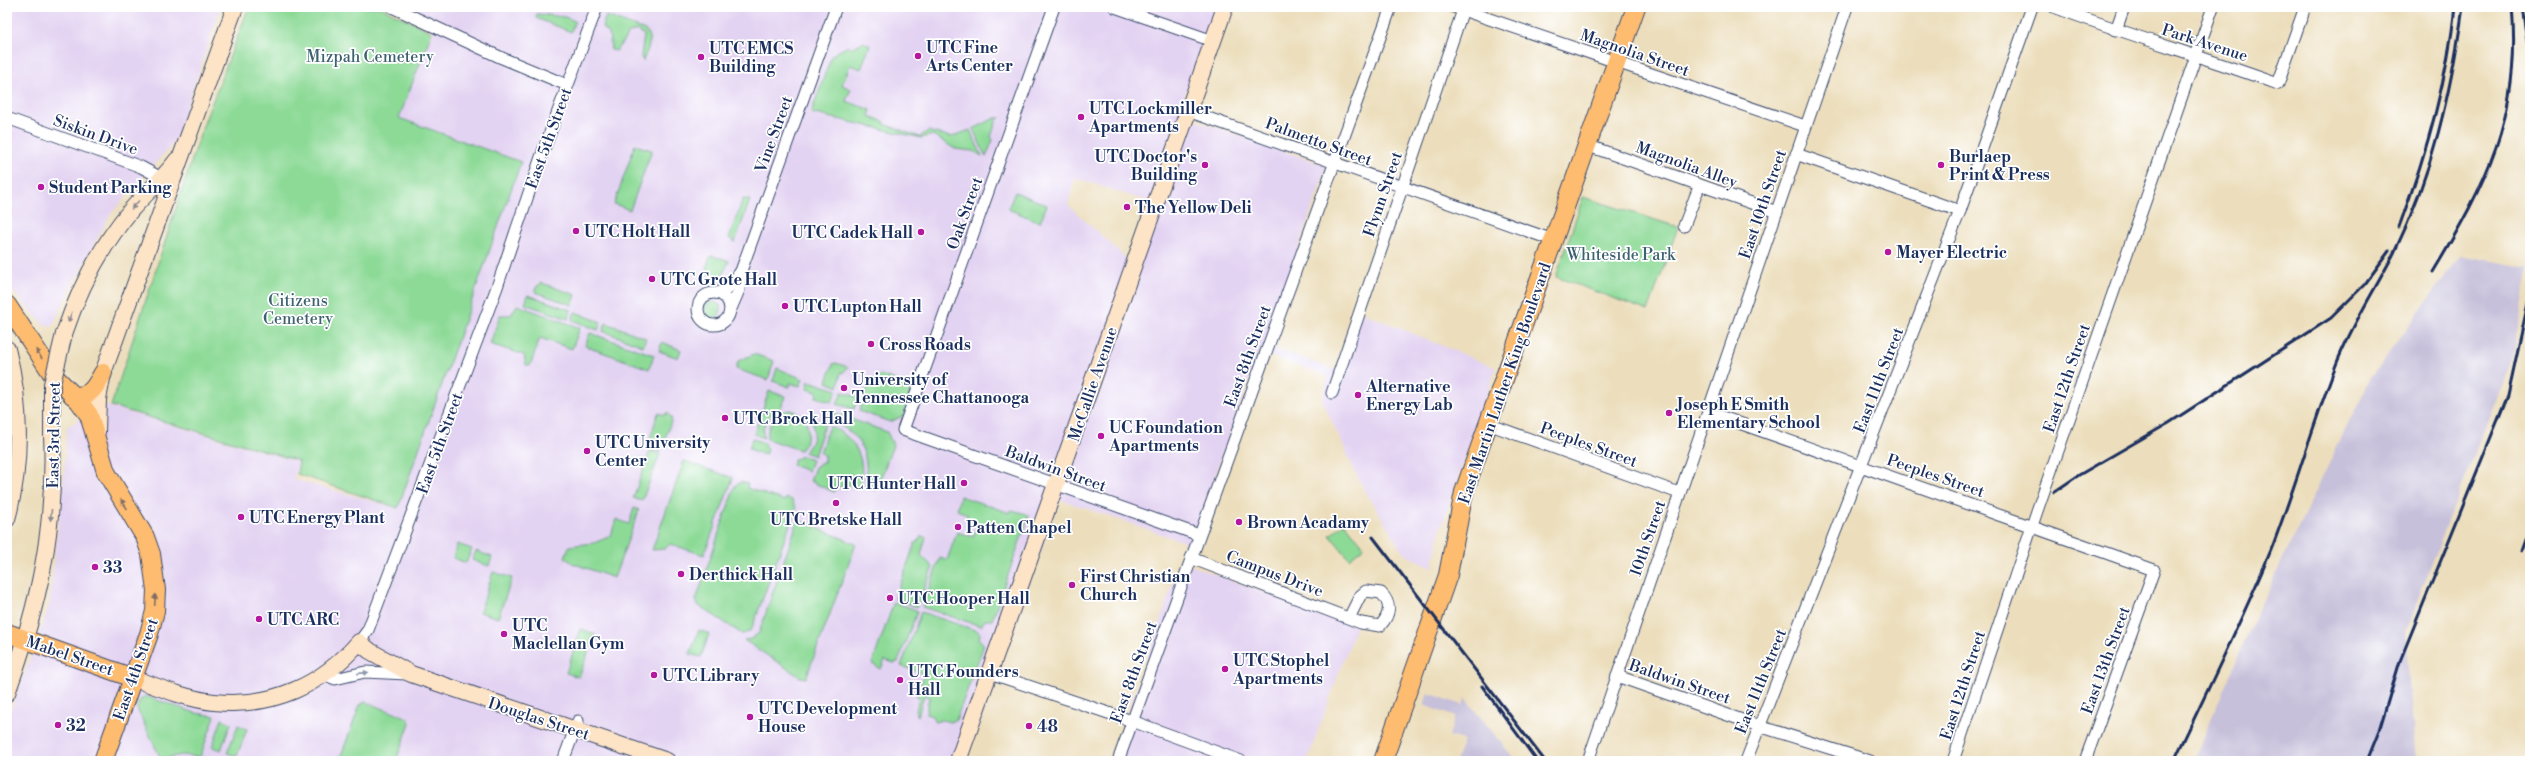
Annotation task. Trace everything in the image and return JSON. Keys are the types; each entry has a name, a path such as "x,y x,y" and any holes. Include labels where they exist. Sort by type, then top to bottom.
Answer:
{"main road":[{"name":"East 3rd Street","path":"103,373 167,181 187,139 235,7"},
{"name":"McCallie Avenue","path":"958,761 1225,7"},
{"name":"East Martin Luther King Boulevard","path":"1383,761 1448,575 1464,492 1615,62 1636,7"},
{"name":"East 3rd Street","path":"7,693 26,640 41,583 49,535 53,485 52,384 64,334 82,287 104,247 131,210 167,181"},
{"path":"7,305 53,374 89,415 101,459"},
{"path":"7,349 17,412 18,455 13,498 7,519"},
{"path":"72,395 84,395 92,391 103,373"},
{"name":"East 4th Street","path":"103,373 96,421 101,459 111,484 144,537 153,564 156,590 155,611 149,634 103,761"},
{"name":"Mabel Street","path":"7,633 133,678"},
{"name":"Douglas Street","path":"359,642 375,654 411,674 576,725 667,761"},
{"name":"East 5th Street","path":"133,678 214,702 246,702 294,691 325,675 342,662 359,642"}],"street":[{"path":"392,7 502,58 567,85"},
{"name":"East 5th Street","path":"359,642 368,630 419,497 497,287 567,85 597,7"},
{"name":"Vine Street","path":"741,271 728,288 718,294 705,296 699,303 698,311 702,319 711,325 716,325 726,319 729,314 739,290 741,271 836,7"},
{"name":"Oak Street","path":"903,430 1054,7"},
{"path":"1115,7 1213,41"},
{"name":"East 8th Street","path":"1118,761 1333,163 1391,7"},
{"name":"East 10th Street","path":"1708,412 1847,7"},
{"name":"East 11th Street","path":"1746,761 1960,211 2032,7"},
{"name":"Park Avenue","path":"2054,7 2116,30 2197,54 2278,84 2305,7"},
{"path":"2116,30 2124,7"},
{"name":"East 12th Street","path":"1953,761 2032,526 2213,7"},
{"name":"Magnolia Street","path":"1460,8 1805,126"},
{"name":"Flynn Street","path":"1332,393 1460,8"},
{"name":"Palmetto Street","path":"1188,111 1553,240"},
{"name":"Siskin Drive","path":"7,118 98,151 167,181"},
{"name":"Magnolia Alley","path":"1586,145 1699,187 1777,212"},
{"path":"1796,154 1960,211"},
{"path":"1684,226 1699,187"},
{"path":"718,294 728,300 729,314"},
{"name":"Peeples Street","path":"1708,412 2154,570"},
{"name":"10th Street","path":"1617,676 1708,412"},
{"name":"Peeples Street","path":"1488,424 1679,493"},
{"name":"Baldwin Street","path":"903,430 1199,535"},
{"name":"Campus Drive","path":"1191,558 1349,618"},
{"name":"East 13th Street","path":"2085,761 2154,570"},
{"name":"Douglas Street","path":"325,675 335,679 365,672 411,674"},
{"path":"990,673 1132,721 1241,761"},
{"path":"1588,761 1617,676"},
{"name":"Baldwin Street","path":"1617,676 1759,726 1870,761"},
{"path":"564,761 576,725"}],"shaded area":[{"path":"7,7 221,7 175,141 110,215 72,285 52,327 43,324 7,285"},
{"name":"University of Tennessee Chattanooga","path":"392,7 1216,7 1178,114 1327,166 1264,345 1336,370 1356,310 1496,368 1440,530 1432,568 1404,553 1361,484 1322,400 1328,376 1259,352 1184,563 1356,626 1307,761 1111,761 1187,543 1059,499 966,761 7,761 7,721 49,606 64,474 67,427 104,405 299,462 293,479 398,508 398,118 435,27","holes":["1075,178 1147,201 1128,260 1068,205"]},
{"path":"2461,255 2529,268 2513,357 2405,632 2416,761 2193,761 2258,610 2371,377"},
{"path":"1428,693 1463,705 1465,698 1516,761 1456,761 1464,740 1449,736 1455,717 1424,705"}],"green space":[{"name":"Citizens Cemetery","path":"249,7 380,7 432,32 399,118 521,162 398,508 297,474 299,461 111,406 204,123"},
{"path":"537,14 565,17 575,21 571,32 536,18"},
{"path":"606,16 645,30 648,34 649,41 648,49 643,61 641,57 644,35 637,30 629,33 616,51 611,50 609,33 602,27"},
{"path":"863,42 870,45 861,69 850,65 842,85 851,89 846,101 871,110 869,116 885,122 884,124 920,137 928,131 951,137 970,130 982,156 973,151 955,149 933,135 921,138 811,113 832,55 848,46 851,48"},
{"path":"995,118 1000,118 997,119 991,137 993,140 986,157 973,129"},
{"path":"635,145 652,150 630,210 614,204"},
{"path":"1015,192 1047,205 1040,222 1008,209"},
{"name":"Whiteside Park","path":"1583,197 1678,227 1648,311 1556,277"},
{"path":"743,199 750,200 735,242 729,238"},
{"path":"713,256 729,261 717,287 713,286 711,276 706,268 710,257"},
{"path":"542,283 576,295 572,305 535,292 537,286"},
{"path":"528,295 571,310 568,319 525,304"},
{"path":"713,302 720,307 721,310 716,317 713,318 706,313 705,310 710,303"},
{"path":"517,305 580,328 572,349 540,338 530,366 526,365 524,355 490,344 500,315 511,315"},
{"path":"575,312 601,322 598,330 572,320"},
{"path":"606,323 646,338 643,346 603,331"},
{"path":"590,333 654,355 649,369 585,346"},
{"path":"662,342 681,350 678,358 659,351"},
{"path":"754,354 774,361 768,380 736,369 738,361"},
{"path":"836,363 848,367 843,373 841,372 838,387 827,382 833,364"},
{"path":"777,368 803,379 800,386 790,383 789,387 773,381"},
{"path":"880,375 904,383 911,390 903,416 890,422 859,411 870,380 876,380"},
{"path":"809,381 837,390 832,402 816,397 817,392 807,389"},
{"path":"769,391 785,396 781,408 770,416 765,424 763,429 764,438 754,434"},
{"path":"842,392 858,397 854,409 837,404"},
{"path":"791,410 803,416 808,429 806,442 800,450 767,439 768,429 776,416 785,411"},
{"path":"667,412 672,419 660,452 647,448 658,413 666,415"},
{"path":"834,413 887,432 893,445 876,491 865,487 866,465 862,447 850,432 831,421"},
{"path":"810,419 825,424 814,456 804,452 812,441 814,431"},
{"path":"829,426 846,436 857,450 862,468 859,488 849,484 847,489 836,485 834,492 810,481 815,467 824,462 824,455 820,453"},
{"path":"752,438 764,443 767,450 765,455 749,449"},
{"path":"650,451 660,454 642,501 633,498"},
{"path":"801,456 812,460 808,471 792,465 794,460"},
{"path":"684,461 733,478 704,555 670,544 665,549 652,550"},
{"path":"741,482 748,484 747,488 785,501 786,498 792,500 796,508 752,628 749,632 742,634 698,605 696,600 735,486"},
{"path":"960,496 1010,513 1011,510 1027,514 1029,516 992,620 985,620 981,626 922,607 940,558 947,560 957,532 973,537 978,523 966,518 967,514 957,510"},
{"path":"634,508 639,510 614,578 572,563 565,557 569,546 594,543 611,536 616,519 629,524"},
{"path":"798,520 856,544 806,678 800,677 744,640 751,639 759,633"},
{"path":"1345,523 1364,547 1349,559 1330,535"},
{"path":"921,536 926,537 921,555 933,567 917,607 895,599 915,543 918,542"},
{"path":"457,544 472,549 466,563 453,558"},
{"path":"476,551 492,557 489,566 472,560"},
{"path":"493,572 512,578 498,618 480,612"},
{"path":"894,602 916,610 917,612 898,662 894,663 885,660 881,669 872,664"},
{"path":"921,612 978,631 980,634 979,639 984,645 956,720 950,722 942,720 935,722 932,716 926,714 929,697 924,695 918,716 916,712 919,697 916,696 924,674 901,666"},
{"path":"581,629 595,634 579,677 566,673"},
{"path":"699,630 709,634 701,657 690,654"},
{"path":"145,696 196,713 215,716 200,757 182,755 161,759 137,709 139,701"},
{"path":"365,702 408,718 410,723 396,761 339,761 360,705"},
{"path":"222,719 231,723 221,750 212,747"},
{"path":"238,725 247,729 237,756 227,753"}],"railway":[{"path":"2399,227 2418,173 2441,91 2447,63 2455,7"},
{"path":"2174,761 2260,577 2288,504 2327,388 2342,351 2356,322 2394,253 2419,194 2446,102 2463,7"},
{"path":"2433,272 2469,209 2484,178 2496,147 2505,115 2511,81 2514,45 2512,7"},
{"path":"2522,7 2530,59"},
{"path":"2054,492 2079,475 2169,423 2331,318 2365,284 2389,251"},
{"path":"2367,761 2379,731 2400,661 2508,395 2530,294"},
{"path":"2521,550 2530,525"},
{"path":"1373,537 1545,761"},
{"path":"1482,686 1537,761"}],"place":[{"name":"UTC Fine Arts Center","path":"918,56"},
{"name":"UTC EMCS Building","path":"701,57"},
{"name":"UTC Lockmiller Apartments","path":"1081,117"},
{"name":"UTC Doctor's Building","path":"1205,165"},
{"name":"Burlaep Print & Press","path":"1941,165"},
{"name":"Student Parking","path":"41,187"},
{"name":"The Yellow Deli","path":"1127,207"},
{"name":"UTC Holt Hall","path":"576,231"},
{"name":"UTC Cadek Hall","path":"921,232"},
{"name":"Mayer Electric","path":"1888,252"},
{"name":"UTC Grote Hall","path":"652,279"},
{"name":"UTC Lupton Hall","path":"785,306"},
{"name":"Cross Roads","path":"871,344"},
{"name":"University of Tennessee Chattanooga","path":"844,388"},
{"name":"Alternative Energy Lab","path":"1358,395"},
{"name":"Joseph E Smith Elementary School","path":"1669,413"},
{"name":"UTC Brock Hall","path":"725,418"},
{"name":"UC Foundation Apartments","path":"1101,436"},
{"name":"UTC University Center","path":"587,451"},
{"name":"UTC Hunter Hall","path":"964,483"},
{"name":"UTC Bretske Hall","path":"836,503"},
{"name":"UTC Energy Plant","path":"241,517"},
{"name":"Brown Acadamy","path":"1239,522"},
{"name":"Patten Chapel","path":"958,527"},
{"name":"33","path":"95,567"},
{"name":"Derthick Hall","path":"681,574"},
{"name":"First Christian Church","path":"1072,585"},
{"name":"UTC Hooper Hall","path":"890,598"},
{"name":"UTC ARC","path":"259,619"},
{"name":"UTC Maclellan Gym","path":"504,634"},
{"name":"UTC Stophel Apartments","path":"1225,669"},
{"name":"UTC Library","path":"654,675"},
{"name":"UTC Founders Hall","path":"900,680"},
{"name":"UTC Development House","path":"750,717"},
{"name":"32","path":"58,725"},
{"name":"48","path":"1029,726"}],"park label":[{"name":"Mizpah Cemetery","path":"370,56"}]}
